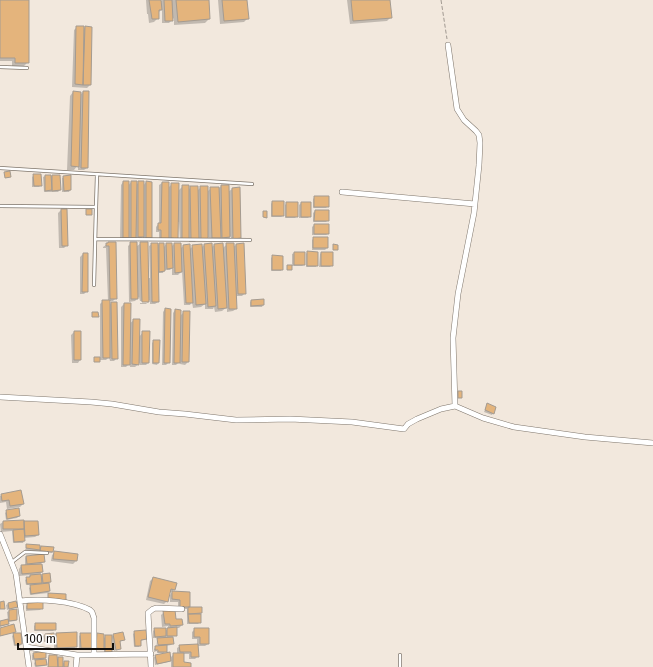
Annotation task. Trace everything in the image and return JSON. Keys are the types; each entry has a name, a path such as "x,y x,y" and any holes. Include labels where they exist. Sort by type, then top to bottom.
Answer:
{"street":[{"path":"448,45 457,109 464,120 476,131 480,139 475,204 470,240 458,294 453,338 455,406"},
{"path":"342,192 475,204"},
{"path":"0,397 105,403 159,412 236,420 290,419 352,422 404,429 408,424 441,408 455,406 483,418 514,427 585,437 653,443"},
{"path":"0,534 16,574 29,667"},
{"path":"20,601 54,601 90,610 94,618 94,655"},
{"path":"152,667 148,613 152,609 156,608 182,609"},
{"path":"26,647 77,655 151,654"},
{"path":"76,667 77,655"}],"lane":[{"path":"0,67 27,68"},
{"path":"0,168 252,184"},
{"path":"94,285 97,175"},
{"path":"0,206 96,207"},
{"path":"95,239 250,240"},
{"path":"12,562 25,552 47,553"},
{"path":"400,655 400,667"}],"path":[{"path":"442,0 448,45"}],"building":[{"path":"0,0 29,0 29,63 15,63 15,58 0,58"},
{"path":"149,0 161,0 162,10 159,10 159,19 152,19"},
{"path":"164,0 172,0 173,21 165,21"},
{"path":"176,0 209,0 210,19 178,22"},
{"path":"222,0 247,0 249,19 224,21"},
{"path":"351,0 390,0 392,18 353,21"},
{"path":"76,26 84,26 83,85 75,84"},
{"path":"85,26 92,27 91,85 83,85"},
{"path":"73,91 81,92 79,167 71,166"},
{"path":"83,91 89,91 88,168 81,168"},
{"path":"10,171 11,177 5,178 4,172"},
{"path":"33,174 41,174 42,186 34,186"},
{"path":"45,175 51,175 52,190 45,191"},
{"path":"52,175 60,175 61,190 52,191"},
{"path":"71,175 71,190 64,191 63,176"},
{"path":"123,181 129,181 129,238 123,238"},
{"path":"131,181 137,181 136,238 131,238"},
{"path":"138,181 144,181 144,237 138,237"},
{"path":"146,181 152,182 152,238 146,238"},
{"path":"162,182 169,182 169,239 161,239 161,230 158,230 158,223 161,223"},
{"path":"171,183 179,183 178,239 171,238"},
{"path":"182,185 189,185 189,239 182,239"},
{"path":"221,185 229,185 230,237 222,238"},
{"path":"190,186 198,186 199,239 191,239"},
{"path":"200,186 208,186 208,239 201,239"},
{"path":"210,187 219,187 221,238 212,238"},
{"path":"240,187 241,238 233,239 232,188"},
{"path":"314,196 329,196 329,207 314,207"},
{"path":"272,201 284,201 284,216 272,216"},
{"path":"286,202 298,202 298,217 286,217"},
{"path":"301,202 311,202 311,217 301,217"},
{"path":"61,209 67,209 68,246 62,246"},
{"path":"86,209 92,209 92,215 86,215"},
{"path":"315,210 329,210 329,221 314,221"},
{"path":"263,211 267,211 267,218 263,217"},
{"path":"314,224 329,224 329,234 314,234"},
{"path":"313,237 328,237 328,248 313,248"},
{"path":"116,242 117,299 110,299 109,246 106,246 106,243"},
{"path":"130,242 137,242 138,299 131,299"},
{"path":"140,242 148,242 149,302 142,302"},
{"path":"151,243 158,243 159,302 152,302"},
{"path":"159,243 164,243 165,271 159,272"},
{"path":"166,243 172,243 173,268 167,269"},
{"path":"174,243 181,243 182,272 175,273"},
{"path":"212,243 216,306 208,307 204,244"},
{"path":"223,243 227,308 218,309 214,244"},
{"path":"226,243 234,243 237,309 229,309"},
{"path":"244,243 246,294 238,294 236,244"},
{"path":"190,244 193,303 186,303 183,245"},
{"path":"202,244 206,304 196,305 192,245"},
{"path":"333,244 338,245 338,250 333,250"},
{"path":"307,251 318,252 318,266 307,266"},
{"path":"294,252 305,252 305,265 294,265"},
{"path":"321,252 333,252 333,266 321,266"},
{"path":"83,253 88,253 88,292 82,292"},
{"path":"272,255 283,256 283,270 272,270"},
{"path":"287,265 292,265 292,270 287,270"},
{"path":"264,299 264,305 251,306 251,300"},
{"path":"102,300 110,300 110,358 103,358"},
{"path":"111,302 117,302 118,359 112,359"},
{"path":"124,303 131,303 130,365 123,365"},
{"path":"165,308 171,309 170,363 164,363"},
{"path":"175,309 181,310 180,363 174,363"},
{"path":"183,311 190,311 189,362 182,362"},
{"path":"92,312 98,312 99,317 92,317"},
{"path":"133,319 140,319 139,365 132,364"},
{"path":"74,331 81,331 81,360 74,360"},
{"path":"142,331 150,331 149,363 142,363"},
{"path":"153,340 160,340 159,363 153,363"},
{"path":"94,357 100,357 100,362 94,362"},
{"path":"458,391 462,391 462,398 458,398"},
{"path":"487,403 496,407 494,414 485,410"},
{"path":"21,490 24,504 10,506 9,500 2,501 1,494"},
{"path":"19,508 20,516 7,519 6,510"},
{"path":"24,520 24,529 3,529 3,521"},
{"path":"24,521 38,521 39,535 25,536"},
{"path":"24,529 25,541 14,542 13,530"},
{"path":"26,544 40,545 40,550 26,548"},
{"path":"41,546 54,547 53,552 40,551"},
{"path":"54,551 78,554 77,561 53,559"},
{"path":"44,554 45,562 27,564 26,556"},
{"path":"42,564 43,572 22,574 21,565"},
{"path":"50,573 51,582 43,583 42,574"},
{"path":"41,574 42,583 27,584 26,577"},
{"path":"153,577 177,583 175,590 171,589 168,602 148,597"},
{"path":"49,583 50,591 31,594 30,585"},
{"path":"172,591 190,592 190,607 180,607 180,600 172,599"},
{"path":"48,593 66,594 66,601 48,600"},
{"path":"4,601 5,609 0,609 0,602"},
{"path":"16,601 18,607 9,609 8,603"},
{"path":"43,602 43,609 27,609 27,603"},
{"path":"188,607 202,607 202,613 188,614"},
{"path":"17,609 17,620 9,621 9,610"},
{"path":"175,610 176,619 182,619 183,625 170,626 170,624 165,624 163,611"},
{"path":"188,614 201,614 201,623 189,623"},
{"path":"8,619 9,624 0,626 0,621"},
{"path":"35,623 56,623 56,630 35,630"},
{"path":"14,624 16,632 0,636 0,628"},
{"path":"177,627 177,636 167,636 167,628"},
{"path":"154,628 166,628 166,636 155,637"},
{"path":"194,628 209,628 209,644 200,644 200,637 194,637"},
{"path":"146,630 147,639 141,640 141,646 135,646 134,631"},
{"path":"77,632 77,647 57,648 56,633"},
{"path":"123,632 125,640 120,641 121,649 116,650 113,634"},
{"path":"13,633 21,633 22,644 15,645"},
{"path":"54,633 54,641 45,641 45,634"},
{"path":"80,633 92,633 92,648 81,648"},
{"path":"97,633 104,634 104,649 96,648"},
{"path":"105,635 112,635 112,652 105,652"},
{"path":"173,637 174,644 158,645 157,638"},
{"path":"198,644 199,657 191,657 191,652 180,652 179,645"},
{"path":"167,645 167,652 158,652 158,650 155,650 155,646"},
{"path":"46,651 46,658 34,659 33,653"},
{"path":"170,652 171,661 157,664 155,655"},
{"path":"173,653 184,653 184,662 191,663 191,667 173,667"},
{"path":"49,655 57,655 58,667 48,667"},
{"path":"58,657 63,657 63,667 58,667"},
{"path":"46,659 47,665 36,666 35,660"},
{"path":"64,661 69,661 68,667 64,667"}]}
